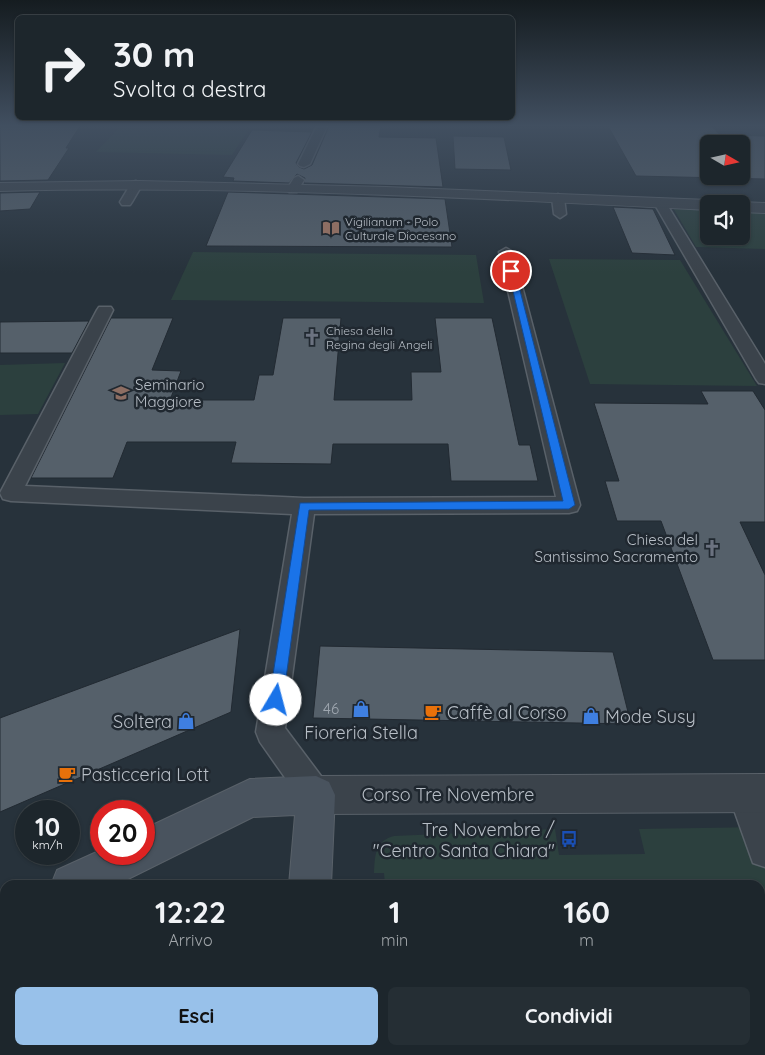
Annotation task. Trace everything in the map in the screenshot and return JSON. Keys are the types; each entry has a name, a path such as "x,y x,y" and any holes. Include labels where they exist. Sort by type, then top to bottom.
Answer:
{"main road":[{"name":"Corso Tre Novembre","path":"155,845 250,798 316,795"},
{"path":"310,880 316,795"},
{"path":"82,880 113,865"}],"street":[{"path":"0,187 83,184 296,184 700,205"},
{"path":"750,207 765,208"},
{"name":"Corso Tre Novembre","path":"316,795 754,793"}],"lane":[{"path":"126,202 136,185"},
{"path":"558,198 560,214"},
{"path":"660,203 765,379"},
{"path":"105,310 11,493 304,506 569,505 506,252"},
{"path":"304,506 270,732 316,795"},
{"path":"754,793 765,851"}],"green space":[{"path":"672,206 700,208 700,245 750,245 750,210 765,211 765,249 696,247"},
{"path":"193,252 476,255 484,303 171,300"},
{"path":"549,259 680,260 757,386 590,384"},
{"path":"65,363 38,414 0,415 0,365"},
{"path":"765,827 765,880 385,880 384,873 374,873 377,850 383,841 394,836 555,829 559,855 645,854 639,829"}],"building":[{"path":"0,175 51,175 48,180 0,181"},
{"path":"224,175 296,175 289,183 233,181 234,178 223,177"},
{"path":"299,175 441,175 443,187 304,183 305,178"},
{"path":"700,175 700,177 636,176"},
{"path":"750,175 765,175 765,179 750,179"},
{"path":"40,192 30,209 0,211 0,193"},
{"name":"Vigilianum - Polo Culturale Diocesano","path":"228,192 445,199 452,247 206,246"},
{"path":"613,207 653,209 675,255 632,253"},
{"name":"Seminario Maggiore","path":"111,318 173,318 152,370 181,371 170,400 254,400 259,375 273,375 283,318 341,318 334,400 412,400 411,372 441,372 435,318 492,318 519,445 530,445 538,481 451,481 448,444 333,444 331,464 231,463 236,442 127,442 113,478 31,478"},
{"path":"89,321 72,353 0,353 0,322"},
{"name":"Chiesa del Santissimo Sacramento","path":"701,391 753,391 765,410 765,522 740,522 765,575 765,660 713,660 661,521 617,521 605,481 619,481 594,403 708,404"},
{"path":"240,629 231,712 28,800 15,800 15,806 0,812 0,718"},
{"path":"320,646 613,652 631,724 313,718"}],"place":[{"name":"Vigilianum - Polo Culturale Diocesano","path":"331,228"},
{"name":"Chiesa della Regina degli Angeli","path":"312,337"},
{"name":"Seminario Maggiore","path":"121,393"},
{"name":"Chiesa del Santissimo Sacramento","path":"712,548"},
{"name":"Fioreria Stella","path":"361,709"},
{"name":"Caffè al Corso","path":"433,712"},
{"name":"Mode Susy","path":"591,716"},
{"name":"Soltera","path":"186,721"},
{"name":"Pasticceria Lott","path":"67,774"},
{"name":"Tre Novembre / \"Centro Santa Chiara\"","path":"569,839"}],"route":[{"path":"276,700 304,506 569,505 511,271"}]}
